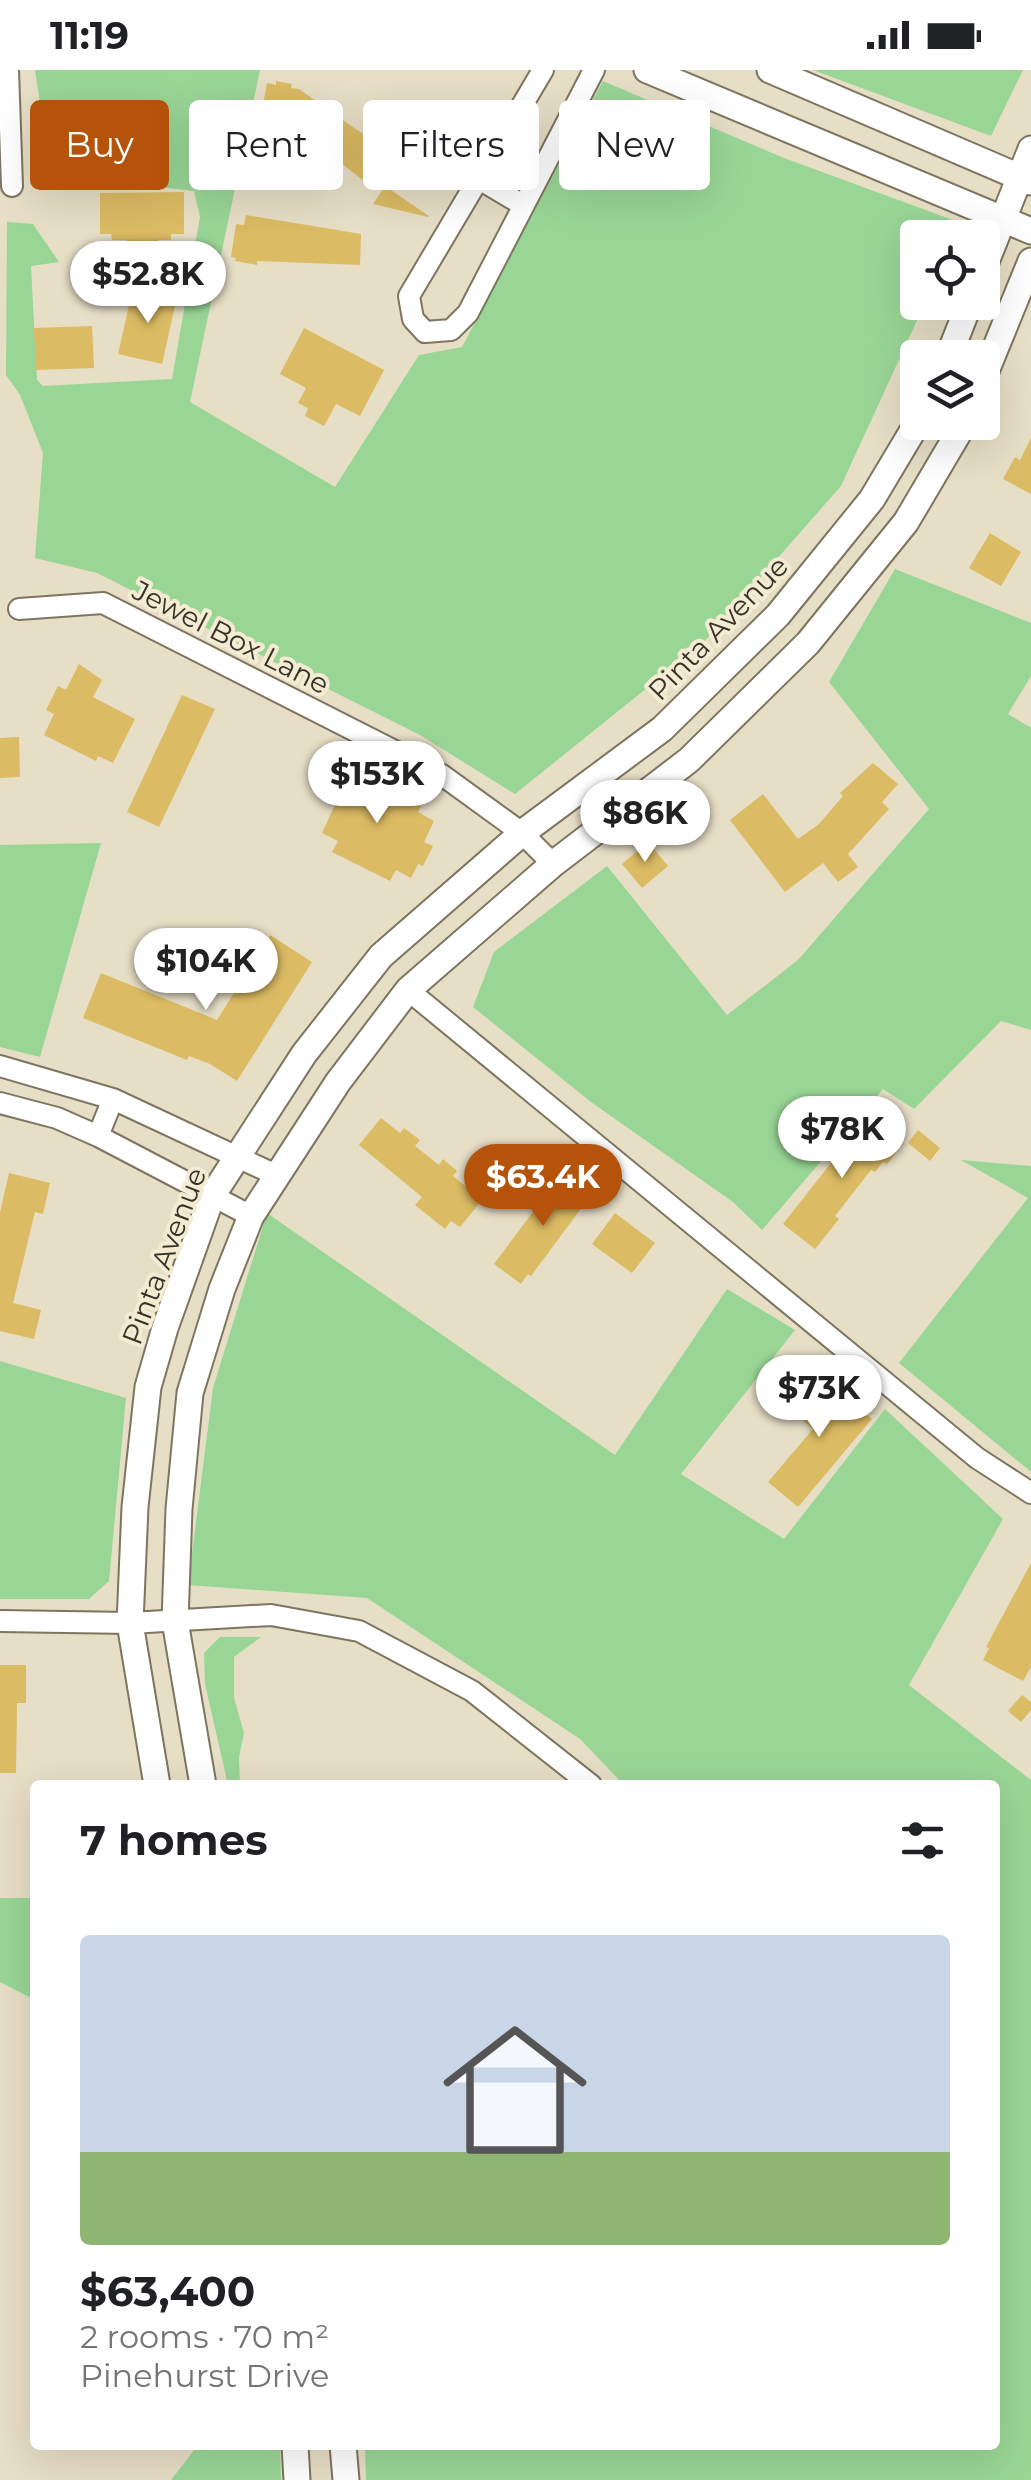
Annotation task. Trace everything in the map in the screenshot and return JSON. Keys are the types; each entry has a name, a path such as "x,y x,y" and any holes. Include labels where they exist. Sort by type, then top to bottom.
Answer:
{"street":[{"path":"8,70 12,186"},
{"path":"525,100 543,70"},
{"path":"472,190 409,296 413,320 425,332 451,330 468,314 594,70"},
{"path":"647,70 1031,231"},
{"path":"770,70 1025,180"},
{"path":"1000,229 1025,180 1031,149"},
{"path":"498,190 523,205"},
{"path":"999,340 1031,261"},
{"name":"Pinta Avenue","path":"156,1780 130,1623 136,1508 148,1387 212,1196 304,1054 381,956 522,833 662,729 778,616 872,499 907,440"},
{"path":"202,1780 174,1621 179,1509 190,1394 222,1289 251,1216 338,1082 408,990 553,864 689,760 808,643 906,522 954,440"},
{"name":"Jewel Box Lane","path":"19,609 102,603 442,774 522,833 553,864"},
{"path":"778,616 808,643"},
{"path":"408,990 977,1458 1031,1493"},
{"path":"0,1066 113,1099 276,1175"},
{"path":"98,1136 113,1099"},
{"path":"0,1104 57,1118 98,1136 251,1216"},
{"path":"0,1621 130,1623 271,1615 359,1631 472,1691 585,1780"},
{"path":"295,2450 297,2480"},
{"path":"344,2450 346,2480"}],"green space":[{"path":"35,70 260,70 254,100 189,100 189,190 235,190 190,402 335,487 419,355 462,347 559,164 559,190 710,190 710,127 953,220 900,220 900,320 917,320 908,340 900,340 900,357 841,486 703,643 515,794 420,735 97,573 35,558 43,453 20,395 6,375 7,222 33,224 59,262 31,266 37,380 43,386 172,379 200,217 194,191 169,188 169,100 40,100"},
{"path":"813,70 1023,70 991,136"},
{"path":"603,81 648,100 593,100"},
{"path":"895,569 1031,623 1031,676 1008,714 1031,728 1031,1030 1001,1021 914,1109 883,1089 762,1230 733,1202 591,1102 473,1007 494,952 607,866 727,1015 798,960 929,809 829,682"},
{"path":"101,843 40,1057 0,1047 0,845"},
{"path":"961,1160 1031,1166 1031,1472 899,1363 1028,1198"},
{"path":"267,1213 615,1455 727,1289 795,1330 681,1474 784,1539 885,1409 1003,1519 909,1685 1031,1780 1031,2480 366,2480 365,2450 1000,2450 1000,1780 619,1780 580,1739 367,1598 188,1585 213,1388"},
{"path":"0,1361 126,1398 109,1581 89,1599 0,1599"},
{"path":"220,1637 261,1637 234,1657 234,1698 244,1733 240,1780 227,1780 205,1684 204,1653"},
{"path":"0,1898 30,1898 30,1997 0,1982"},
{"path":"194,2450 280,2450 281,2480 171,2480"}],"building":[{"path":"276,81 292,84 291,88 315,100 264,100 267,83 276,85"},
{"path":"343,120 363,134 363,180 343,165"},
{"path":"382,190 391,190 429,216 428,217 373,204"},
{"path":"184,192 184,234 171,234 171,240 158,240 158,244 127,245 127,240 112,240 111,234 100,234 100,193"},
{"path":"246,215 361,234 360,265 257,261 257,265 235,261 231,257 236,224 244,225"},
{"path":"139,288 177,297 162,364 118,354 132,292 138,293"},
{"path":"92,326 94,368 36,370 34,328"},
{"path":"304,328 384,370 360,416 336,404 324,426 305,416 308,408 298,403 306,388 280,374"},
{"path":"1031,438 1031,494 1003,479 1015,457 1020,460"},
{"path":"990,533 1021,552 1001,586 969,568"},
{"path":"79,664 102,680 93,697 135,719 113,763 98,756 96,761 44,735 54,714 46,710 58,686 66,690"},
{"path":"182,695 215,709 159,827 127,812"},
{"path":"19,737 20,777 0,778 0,738"},
{"path":"873,763 898,784 882,802 889,809 848,854 858,867 838,882 823,863 785,892 730,820 763,794 798,839 819,824 843,796 840,793"},
{"path":"342,764 422,804 418,812 434,821 424,842 433,846 423,866 418,864 411,878 396,870 390,881 332,852 338,841 322,833 338,798 327,793"},
{"path":"648,842 668,866 642,888 622,864"},
{"path":"270,935 312,962 237,1081 210,1064 189,1056 187,1060 83,1018 101,973 217,1020"},
{"path":"868,1116 903,1144 887,1164 883,1162 875,1172 871,1170 815,1249 783,1224"},
{"path":"381,1118 400,1133 404,1128 420,1140 415,1146 439,1165 443,1159 457,1171 453,1176 482,1200 460,1227 451,1221 445,1229 415,1205 422,1197 359,1145"},
{"path":"918,1130 940,1148 930,1161 908,1143"},
{"path":"9,1173 50,1183 43,1214 35,1212 13,1303 41,1310 34,1339 0,1331 0,1212"},
{"path":"562,1173 591,1195 521,1284 494,1264"},
{"path":"615,1213 655,1243 632,1273 592,1244"},
{"path":"820,1376 872,1419 798,1507 768,1482 813,1429 791,1410"},
{"path":"1031,1563 1031,1667 1023,1681 983,1660 989,1648 986,1647"},
{"path":"0,1665 26,1665 26,1703 17,1703 16,1773 0,1773"},
{"path":"1022,1695 1031,1702 1031,1710 1021,1722 1008,1711"}]}
